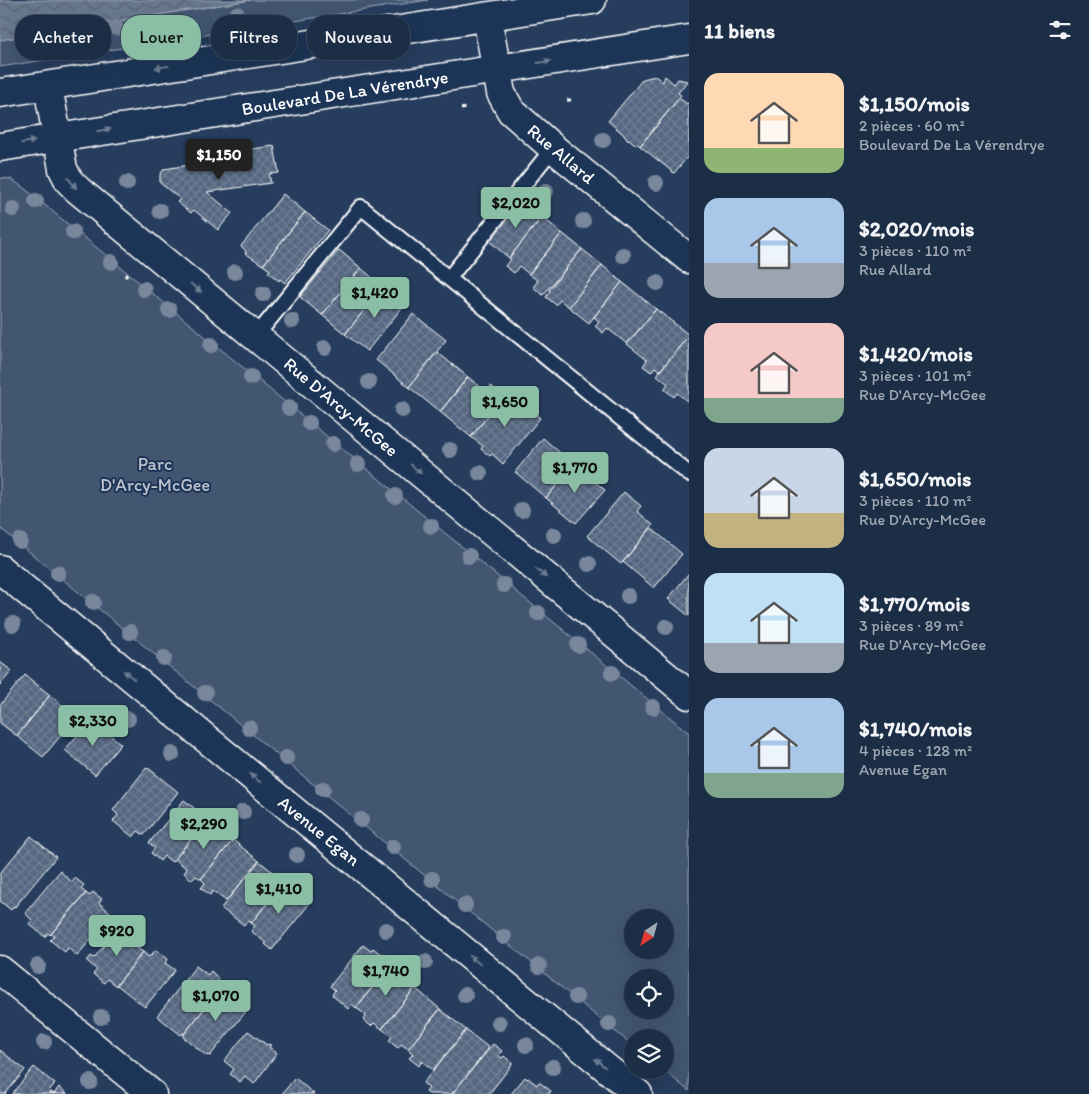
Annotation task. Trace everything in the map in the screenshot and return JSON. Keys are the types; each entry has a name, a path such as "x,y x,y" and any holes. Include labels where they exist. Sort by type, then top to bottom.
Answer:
{"street":[{"path":"0,93 592,0"},
{"name":"Rue Allard","path":"487,16 501,93 506,105 516,117 689,259"},
{"name":"Boulevard De La Vérendrye","path":"0,146 689,38"},
{"name":"Rue D'Arcy-McGee","path":"48,86 63,169 69,181 78,190 689,695"},
{"name":"Avenue Egan","path":"0,569 638,1094"},
{"path":"0,970 152,1094"}],"lane":[{"path":"448,278 553,148"},
{"path":"256,336 361,206 689,474"}],"path":[{"path":"461,109 466,108"},
{"path":"125,277 130,271"}],"green space":[{"path":"251,0 428,0 332,15 307,15 307,19 297,21 297,15 211,15 211,34 201,36 201,15 157,15"},
{"path":"121,21 121,48 111,50 111,22"},
{"path":"15,38 15,60 45,60 0,67 0,40"},
{"name":"Parc D'Arcy-McGee","path":"0,178 11,179 24,188 689,733 689,1091 674,1079 674,1029 624,1029 624,1038 0,528"}],"water":[{"path":"0,0 251,0 157,15 121,15 121,21 111,22 111,15 15,15 15,38 0,40"}],"building":[{"path":"655,76 663,82 665,76 674,84 678,79 687,81 678,93 681,95 679,98 640,146 629,139 628,141 608,121 643,79"},
{"path":"679,98 687,104 689,102 689,155 674,173 640,146"},
{"path":"274,146 279,173 269,174 271,183 207,192 232,213 218,230 194,210 191,213 177,202 180,199 160,183 160,175 164,169 234,158 233,154"},
{"path":"283,194 305,212 263,265 245,253 246,251 241,246"},
{"path":"522,200 542,217 509,258 489,241"},
{"path":"305,212 328,230 285,283 280,279 279,281 268,272 270,270 263,265"},
{"path":"542,217 562,233 529,274 519,266 514,273 505,266 511,259 509,258"},
{"path":"562,233 582,249 543,295 533,287 538,281 529,274"},
{"path":"582,249 602,265 569,307 560,300 556,305 546,297 549,290"},
{"path":"339,250 361,268 322,315 300,297"},
{"path":"602,265 622,282 589,323 569,307"},
{"path":"361,268 383,287 345,334 322,315"},
{"path":"622,282 656,309 627,344 607,328 603,333 595,326 599,321 594,317"},
{"path":"383,287 405,304 367,351 345,334"},
{"path":"656,309 689,335 660,371 655,367 651,372 643,366 647,360 627,344"},
{"path":"413,314 446,340 409,387 376,360"},
{"path":"689,335 689,398 687,401 677,393 674,397 664,389 668,384 657,375"},
{"path":"437,352 468,377 440,412 409,387"},
{"path":"468,377 486,392 491,386 500,393 495,399 499,402 471,437 440,412"},
{"path":"508,391 540,418 503,464 492,454 490,456 481,449 483,446 471,437"},
{"path":"543,438 574,465 546,498 515,472"},
{"path":"574,465 605,490 576,523 546,498"},
{"path":"624,492 641,506 637,511 653,525 621,564 587,536"},
{"path":"651,528 682,554 654,588 623,562"},
{"path":"689,573 689,616 668,599"},
{"path":"0,662 12,671 0,685"},
{"path":"25,675 50,695 17,736 0,723 0,705"},
{"path":"50,695 76,717 43,757 17,736"},
{"path":"91,719 121,744 95,775 65,750"},
{"path":"147,767 178,792 144,835 138,831 133,837 113,821 118,815 113,810"},
{"path":"184,800 208,819 172,862 164,856 160,861 151,853 155,848 149,843"},
{"path":"208,819 233,840 201,879 196,876 192,880 184,873 187,869 175,859"},
{"path":"31,836 56,857 11,910 0,901 0,873"},
{"path":"233,840 259,861 226,901 213,891 210,895 201,888 205,883 201,879"},
{"path":"259,861 285,882 251,923 248,920 244,925 221,908"},
{"path":"60,871 72,882 75,878 84,885 81,889 86,893 50,935 48,933 45,937 29,924 32,920 25,913"},
{"path":"285,882 310,903 272,950 251,931 255,926 251,923"},
{"path":"93,892 102,899 99,903 112,914 77,956 68,948 65,952 50,940 54,936 51,934 86,893 90,896"},
{"path":"120,926 129,933 131,931 143,941 137,948 143,952 116,986 107,979 104,983 93,974 97,970 87,961 91,956 94,958"},
{"path":"363,945 371,951 373,948 382,955 383,953 393,961 356,1008 352,1004 348,1009 332,995 335,990 330,986"},
{"path":"156,950 168,959 165,963 175,970 145,1007 117,985 143,952 149,957"},
{"path":"393,961 409,977 406,981 415,988 382,1029 374,1023 371,1026 363,1020 366,1015 356,1008"},
{"path":"196,966 208,975 211,971 219,979 216,983 222,987 184,1034 181,1035 157,1016"},
{"path":"222,987 228,992 231,988 240,995 237,1000 248,1009 210,1056 207,1056 183,1037"},
{"path":"415,988 440,1009 408,1049 401,1044 398,1048 389,1041 392,1036 382,1029"},
{"path":"440,1009 466,1030 433,1070 422,1061 419,1066 409,1058 413,1054 408,1049"},
{"path":"466,1030 489,1048 452,1094 429,1094 426,1092 429,1088 423,1083"},
{"path":"248,1031 267,1045 271,1045 269,1047 277,1053 254,1084 245,1076 240,1082 230,1074 234,1069 224,1061"},
{"path":"493,1044 502,1051 498,1055 502,1058 504,1056 512,1063 489,1094 452,1094"},
{"path":"0,1050 25,1070 5,1094 0,1094"},
{"path":"34,1067 55,1084 49,1090 50,1094 12,1094"},
{"path":"525,1077 537,1085 539,1082 551,1091 549,1094 511,1094"},
{"path":"295,1078 314,1094 282,1094"},
{"path":"59,1087 67,1094 54,1094"}]}
